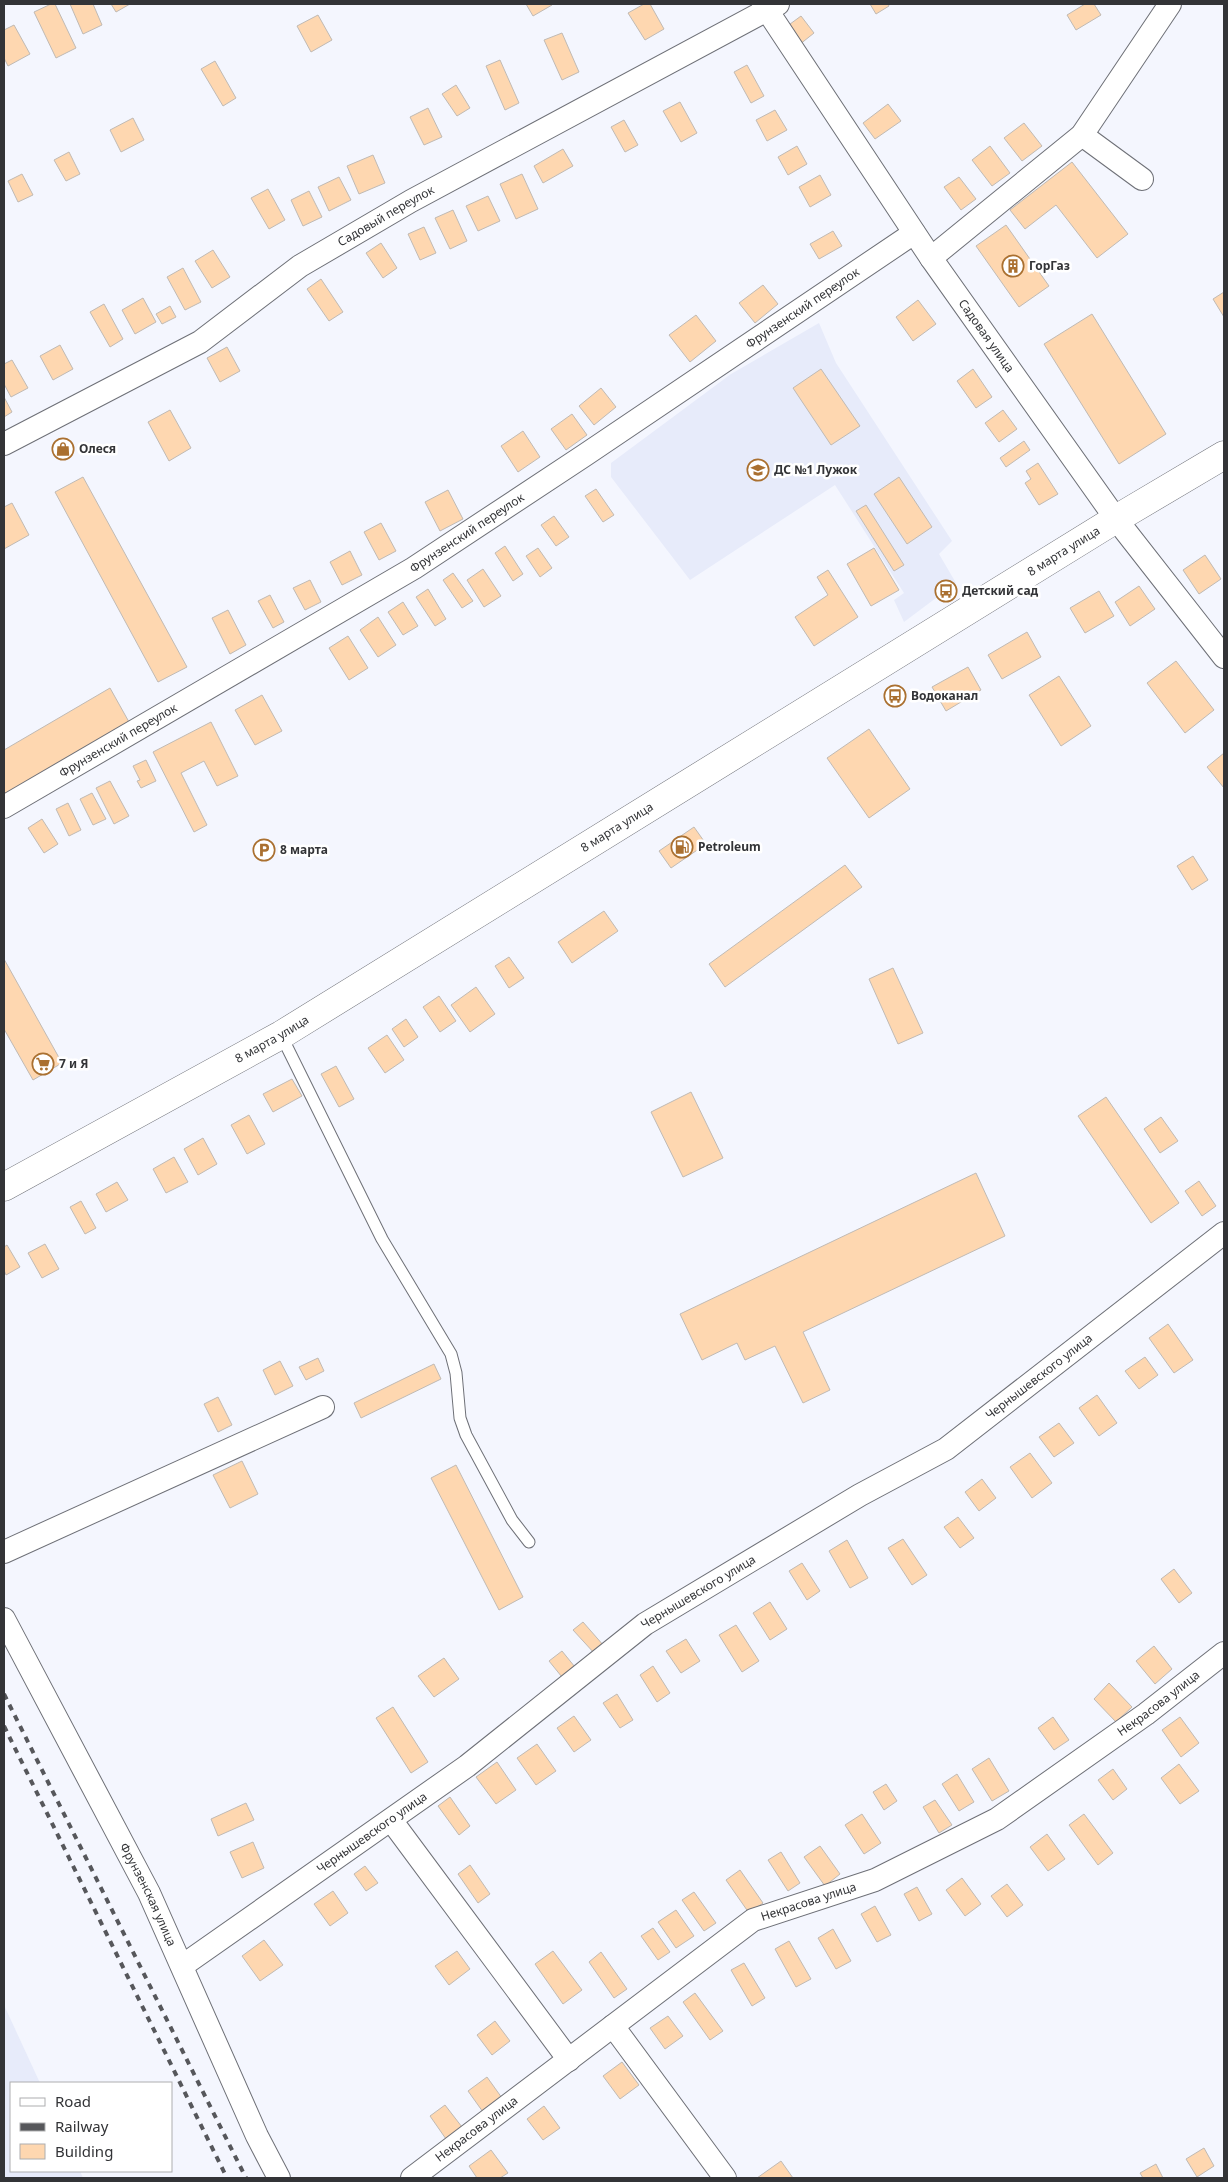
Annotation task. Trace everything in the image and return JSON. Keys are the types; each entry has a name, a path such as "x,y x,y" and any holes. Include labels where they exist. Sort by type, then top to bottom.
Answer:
{"street":[{"path":"930,258 1082,135 1170,4"},
{"name":"Садовая улица","path":"770,6 930,258 1116,519 1224,657"},
{"name":"Садовый переулок","path":"4,444 200,342 300,266 403,206 770,6"},
{"path":"1082,135 1142,179"},
{"name":"Фрунзенский переулок","path":"4,807 414,568 585,456 914,233"},
{"name":"8 марта улица","path":"4,1187 281,1035 1116,519 1224,456"},
{"name":"Чернышевского улица","path":"182,1966 467,1766 645,1624 860,1495 946,1449 1224,1233"},
{"path":"4,1552 323,1407"},
{"name":"Фрунзенская улица","path":"4,1618 149,1893 257,2136 279,2178"},
{"name":"Некрасова улица","path":"412,2178 753,1920 875,1880 997,1818 1146,1714 1224,1653"},
{"path":"391,1820 568,2060"},
{"path":"613,2026 725,2178"}],"lane":[{"path":"281,1035 382,1239 452,1354 456,1373 460,1418 466,1435 512,1520 529,1542"}],"shaded area":[{"name":"ДС №1 Лужок","path":"819,323 836,363 952,541 939,554 956,583 904,622 894,600 904,593 835,485 690,580 611,477 611,463 731,374"},
{"path":"4,2005 40,2082 10,2082 10,2172 80,2172 83,2178 4,2178"}],"building":[{"path":"55,4 76,48 56,58 34,12"},
{"path":"70,4 93,4 102,25 83,34"},
{"path":"111,4 130,4 116,12"},
{"path":"526,4 551,4 552,5 533,16"},
{"path":"644,4 650,4 664,29 645,40 628,13"},
{"path":"870,4 888,4 889,6 876,14"},
{"path":"1085,4 1094,4 1101,15 1076,30 1067,15"},
{"path":"318,15 332,40 311,52 297,26"},
{"path":"801,16 814,33 799,45 786,27"},
{"path":"14,25 30,54 8,66 4,58 4,30"},
{"path":"562,33 579,72 562,80 544,40"},
{"path":"500,60 519,103 505,110 486,66"},
{"path":"215,61 236,98 223,106 201,69"},
{"path":"747,65 764,96 751,103 734,72"},
{"path":"456,85 470,108 457,116 442,94"},
{"path":"680,102 697,133 681,142 663,111"},
{"path":"888,104 901,121 875,139 863,123"},
{"path":"428,108 442,137 424,145 410,117"},
{"path":"775,110 787,130 767,141 756,120"},
{"path":"133,118 144,140 121,152 110,130"},
{"path":"624,120 638,145 625,152 611,127"},
{"path":"1024,123 1042,146 1022,161 1004,138"},
{"path":"797,146 807,164 788,175 778,157"},
{"path":"990,146 1010,173 992,186 972,160"},
{"path":"563,149 573,166 543,183 534,166"},
{"path":"69,152 80,174 66,181 54,160"},
{"path":"373,155 385,183 359,194 347,166"},
{"path":"1072,162 1128,234 1097,258 1056,205 1025,229 1010,210"},
{"path":"22,174 33,195 18,202 8,181"},
{"path":"522,174 538,209 516,219 500,184"},
{"path":"820,175 831,195 810,207 799,187"},
{"path":"339,177 351,200 329,211 318,187"},
{"path":"959,177 976,199 961,210 944,187"},
{"path":"268,189 285,220 269,229 251,198"},
{"path":"309,191 322,217 303,226 291,200"},
{"path":"488,196 500,221 478,231 466,206"},
{"path":"453,210 467,241 450,249 435,218"},
{"name":"ГорГаз","path":"1006,225 1049,286 1019,307 976,246"},
{"path":"424,227 436,253 420,260 408,234"},
{"path":"833,231 842,246 819,259 810,244"},
{"path":"381,243 397,268 383,278 366,253"},
{"path":"213,250 230,277 212,288 195,261"},
{"path":"183,268 201,302 185,310 167,277"},
{"path":"321,279 343,312 329,321 307,289"},
{"path":"763,285 778,304 755,323 739,303"},
{"path":"1224,292 1224,317 1213,299"},
{"path":"143,298 156,322 135,334 122,310"},
{"path":"918,300 936,324 913,341 896,317"},
{"path":"104,304 123,339 110,347 90,312"},
{"path":"170,306 176,317 162,324 156,314"},
{"path":"1092,314 1166,434 1119,464 1044,344"},
{"path":"696,315 716,341 690,362 669,335"},
{"path":"60,345 73,369 53,380 40,356"},
{"path":"227,347 240,371 220,382 207,358"},
{"path":"12,360 28,388 11,397 4,384 4,364"},
{"path":"821,369 860,426 831,445 793,388"},
{"path":"973,369 992,397 976,408 957,381"},
{"path":"601,388 616,407 594,425 579,406"},
{"path":"4,397 12,412 4,417"},
{"path":"170,410 191,448 169,461 148,422"},
{"path":"1003,410 1017,429 999,442 985,423"},
{"path":"572,414 587,435 566,450 551,429"},
{"path":"523,431 540,457 518,472 501,446"},
{"path":"1024,441 1030,450 1006,467 1000,458"},
{"path":"1038,463 1058,494 1039,505 1025,483 1031,479 1026,471"},
{"path":"83,477 187,667 158,682 55,492"},
{"path":"899,477 932,527 907,544 874,494"},
{"path":"596,489 614,515 603,522 585,496"},
{"path":"448,490 463,519 440,531 425,502"},
{"path":"12,503 29,535 4,549 4,507"},
{"path":"866,505 904,565 894,571 856,511"},
{"path":"554,516 569,537 556,546 541,525"},
{"path":"381,523 396,551 379,560 364,532"},
{"path":"505,546 523,574 513,581 495,553"},
{"path":"538,548 552,568 540,577 526,556"},
{"path":"874,548 899,590 871,606 847,564"},
{"path":"350,551 362,575 342,585 330,562"},
{"path":"1205,555 1221,579 1199,594 1183,570"},
{"path":"483,569 501,596 484,607 467,580"},
{"path":"828,570 858,617 814,646 795,617 828,595 817,577"},
{"path":"453,573 473,601 462,608 443,580"},
{"path":"310,580 321,602 305,610 293,588"},
{"path":"1139,586 1155,609 1130,626 1115,602"},
{"path":"428,589 446,619 435,626 416,597"},
{"path":"1099,591 1114,616 1085,633 1070,608"},
{"path":"270,595 284,622 273,628 258,601"},
{"path":"403,602 418,626 403,635 388,612"},
{"path":"228,610 246,645 230,654 212,618"},
{"path":"378,617 396,645 378,657 360,630"},
{"path":"1027,632 1041,657 1002,679 988,655"},
{"path":"348,636 368,668 349,680 329,648"},
{"path":"1176,661 1214,710 1185,733 1147,683"},
{"path":"968,667 981,690 946,711 932,687"},
{"path":"1059,676 1091,726 1061,746 1029,695"},
{"path":"110,688 129,722 4,795 4,750"},
{"path":"262,695 282,731 255,745 235,710"},
{"path":"211,722 238,776 217,786 204,761 181,773 207,825 194,832 153,752"},
{"path":"869,729 910,789 869,818 827,758"},
{"path":"1224,753 1224,788 1207,767"},
{"path":"146,760 156,781 141,788 137,781 140,780 133,766"},
{"path":"110,781 129,816 114,824 96,788"},
{"path":"92,793 106,819 93,825 80,799"},
{"path":"68,803 81,830 69,836 56,809"},
{"path":"42,819 58,844 44,853 28,828"},
{"name":"Petroleum","path":"694,827 706,844 671,868 659,851"},
{"path":"1193,856 1208,880 1192,890 1177,866"},
{"path":"845,865 862,887 725,987 709,964"},
{"path":"604,911 618,931 572,963 558,942"},
{"path":"509,957 524,978 509,988 495,966"},
{"path":"4,959 62,1063 33,1080 4,1029"},
{"path":"893,968 923,1033 898,1044 869,979"},
{"path":"476,987 495,1014 470,1032 451,1005"},
{"path":"439,996 456,1021 440,1032 423,1007"},
{"path":"406,1019 418,1037 404,1047 392,1029"},
{"path":"387,1035 404,1060 385,1073 368,1048"},
{"path":"336,1066 354,1099 339,1107 321,1074"},
{"path":"292,1079 302,1096 273,1112 263,1094"},
{"path":"691,1092 723,1158 683,1177 651,1112"},
{"path":"1106,1097 1179,1203 1151,1223 1078,1116"},
{"path":"249,1115 265,1144 247,1154 231,1125"},
{"path":"1161,1117 1178,1141 1160,1153 1144,1129"},
{"path":"203,1138 217,1164 198,1175 184,1149"},
{"path":"174,1157 188,1182 166,1193 153,1169"},
{"path":"976,1173 1005,1236 803,1332 830,1390 803,1403 775,1346 745,1360 737,1343 702,1360 680,1314"},
{"path":"1199,1181 1216,1206 1202,1216 1185,1191"},
{"path":"117,1182 128,1200 106,1212 96,1194"},
{"path":"81,1201 96,1228 85,1234 70,1207"},
{"path":"45,1244 59,1269 42,1278 28,1253"},
{"path":"7,1245 20,1267 6,1275 4,1270 4,1247"},
{"path":"1168,1324 1193,1360 1174,1373 1149,1338"},
{"path":"1145,1357 1158,1375 1139,1389 1125,1371"},
{"path":"318,1358 324,1371 306,1380 299,1367"},
{"path":"280,1361 293,1386 275,1395 263,1370"},
{"path":"434,1364 441,1379 361,1418 354,1403"},
{"path":"1097,1395 1117,1423 1099,1436 1079,1408"},
{"path":"218,1397 232,1425 218,1432 204,1404"},
{"path":"1059,1423 1074,1443 1054,1457 1039,1437"},
{"path":"1030,1453 1052,1483 1032,1498 1010,1467"},
{"path":"242,1461 258,1494 230,1508 213,1475"},
{"path":"456,1465 523,1597 499,1610 431,1478"},
{"path":"982,1479 996,1498 979,1511 965,1492"},
{"path":"958,1517 974,1538 960,1548 944,1527"},
{"path":"903,1539 927,1575 912,1585 888,1548"},
{"path":"847,1540 868,1578 850,1588 829,1551"},
{"path":"802,1563 820,1591 807,1600 789,1571"},
{"path":"1174,1569 1192,1593 1179,1603 1161,1579"},
{"path":"770,1602 787,1629 770,1640 753,1613"},
{"path":"583,1622 604,1646 595,1654 573,1630"},
{"path":"736,1625 759,1661 742,1672 719,1635"},
{"path":"686,1639 700,1661 681,1673 666,1651"},
{"path":"1154,1646 1172,1669 1155,1684 1136,1661"},
{"path":"562,1651 579,1672 566,1682 549,1661"},
{"path":"444,1658 459,1679 434,1697 418,1676"},
{"path":"653,1666 670,1693 657,1702 640,1675"},
{"path":"1109,1683 1132,1707 1116,1722 1094,1699"},
{"path":"617,1694 633,1720 620,1728 603,1703"},
{"path":"393,1707 428,1762 411,1773 376,1718"},
{"path":"574,1716 591,1740 574,1752 557,1728"},
{"path":"1053,1717 1069,1740 1054,1750 1038,1728"},
{"path":"1180,1717 1199,1743 1181,1757 1162,1730"},
{"path":"537,1744 556,1771 536,1785 517,1758"},
{"path":"989,1758 1009,1791 992,1801 972,1769"},
{"path":"497,1762 516,1790 496,1804 476,1777"},
{"path":"1179,1764 1199,1791 1180,1804 1161,1778"},
{"path":"1113,1769 1127,1789 1113,1800 1098,1780"},
{"path":"957,1774 974,1802 959,1811 942,1784"},
{"path":"886,1784 897,1801 884,1810 873,1792"},
{"path":"450,1797 470,1826 459,1835 438,1806"},
{"path":"935,1800 952,1825 939,1833 923,1807"},
{"path":"246,1803 254,1820 218,1836 211,1819"},
{"path":"862,1814 881,1843 864,1854 845,1825"},
{"path":"1084,1814 1113,1853 1098,1865 1069,1825"},
{"path":"1047,1834 1065,1859 1048,1871 1030,1847"},
{"path":"253,1842 264,1868 242,1878 230,1852"},
{"path":"820,1846 840,1874 825,1886 804,1857"},
{"path":"781,1852 800,1883 788,1891 768,1860"},
{"path":"470,1865 490,1894 478,1903 458,1874"},
{"path":"365,1866 378,1883 366,1891 354,1874"},
{"path":"740,1870 763,1903 749,1913 726,1880"},
{"path":"962,1878 981,1904 965,1916 946,1890"},
{"path":"1007,1884 1023,1905 1007,1917 991,1896"},
{"path":"917,1887 932,1914 919,1921 904,1894"},
{"path":"333,1891 348,1913 330,1926 314,1904"},
{"path":"694,1892 716,1923 704,1931 682,1900"},
{"path":"875,1906 891,1935 877,1942 861,1914"},
{"path":"676,1910 694,1936 676,1948 658,1922"},
{"path":"653,1928 670,1952 658,1960 641,1936"},
{"path":"833,1929 851,1961 836,1969 818,1938"},
{"path":"264,1940 283,1965 260,1981 242,1956"},
{"path":"789,1941 811,1979 796,1987 775,1949"},
{"path":"457,1951 470,1969 449,1985 435,1966"},
{"path":"553,1951 582,1990 563,2004 535,1964"},
{"path":"601,1952 627,1989 614,1998 589,1962"},
{"path":"744,1963 765,1998 752,2006 731,1970"},
{"path":"695,1993 723,2031 710,2040 683,2002"},
{"path":"668,2016 683,2036 665,2049 650,2028"},
{"path":"495,2021 510,2041 492,2055 477,2035"},
{"path":"622,2062 639,2085 620,2099 603,2076"},
{"path":"487,2077 502,2098 483,2112 468,2091"},
{"path":"445,2105 462,2127 446,2139 430,2116"},
{"path":"544,2106 560,2128 543,2140 527,2119"},
{"path":"1204,2148 1214,2166 1197,2177 1186,2159"},
{"path":"491,2150 508,2173 500,2178 477,2178 469,2166"},
{"path":"781,2161 793,2178 757,2178"},
{"path":"1156,2164 1163,2178 1143,2178 1140,2173"}],"railway":[{"path":"4,1694 246,2178"},
{"path":"4,1726 227,2178"}],"place":[{"name":"ГорГаз","path":"1013,266"},
{"name":"Олеся","path":"63,449"},
{"name":"ДС №1 Лужок","path":"758,470"},
{"name":"Детский сад","path":"946,591"},
{"name":"Водоканал","path":"895,696"},
{"name":"Petroleum","path":"682,847"},
{"name":"8 марта","path":"264,850"},
{"name":"7 и Я","path":"43,1064"}]}
